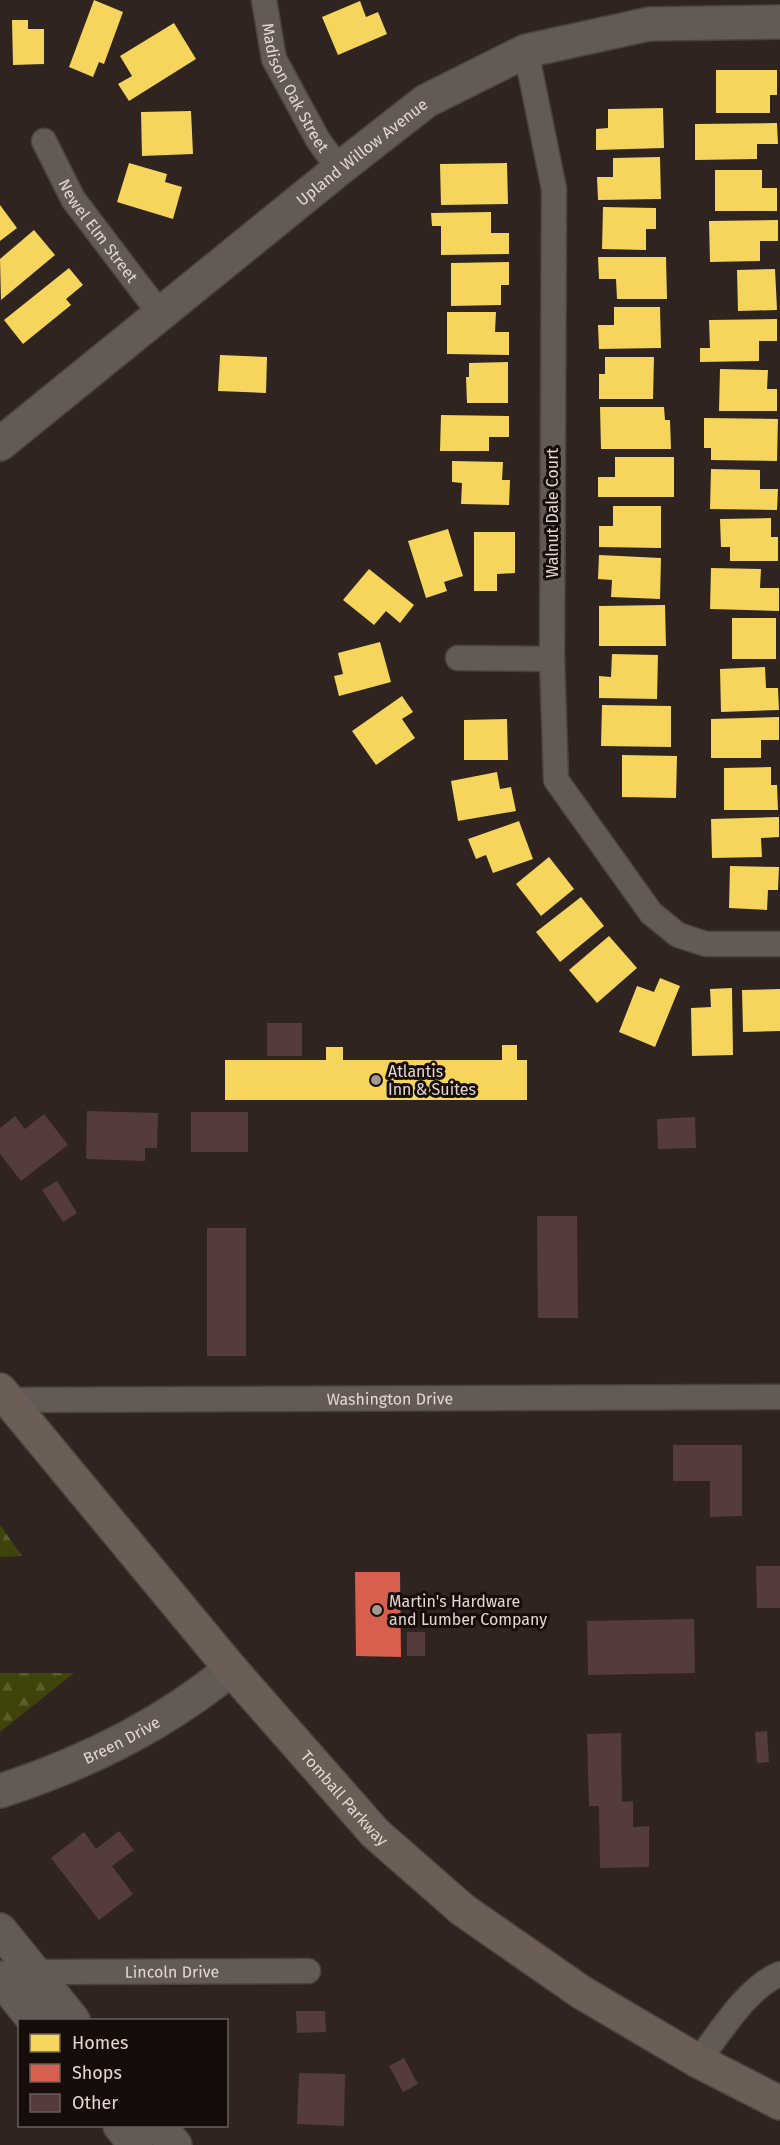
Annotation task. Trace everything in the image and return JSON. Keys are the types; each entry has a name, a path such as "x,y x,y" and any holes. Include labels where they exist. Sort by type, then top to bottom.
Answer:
{"main road":[{"name":"Tomball Parkway","path":"3,1396 231,1669 375,1833 463,1910 581,1992 698,2061 780,2103"}],"street":[{"name":"Madison Oak Street","path":"264,0 274,59 318,140 339,169"},
{"name":"Upland Willow Avenue","path":"4,443 339,169 426,101 526,51 649,24 780,22"},
{"name":"Walnut Dale Court","path":"526,51 554,189 552,659 556,780 651,914 678,935 706,944 780,944"},
{"name":"Newel Elm Street","path":"44,141 73,199 161,315"},
{"path":"458,658 552,659"},
{"name":"Washington Drive","path":"3,1396 780,1397"},
{"name":"Breen Drive","path":"0,1791 95,1755 149,1726 209,1687 231,1669"},
{"path":"0,1930 72,2019"},
{"name":"Lincoln Drive","path":"34,1972 309,1971"},
{"path":"698,2061 745,2001 760,1986 780,1974"},
{"path":"0,1978 33,2019"},
{"path":"121,2127 136,2145"},
{"path":"160,2127 175,2145"}],"green space":[{"path":"0,1525 22,1556 0,1557"},
{"path":"0,1673 74,1673 0,1732"}],"building: Homes":[{"path":"94,0 123,12 104,64 99,62 93,77 69,67"},
{"path":"360,1 366,17 378,12 387,34 338,55 322,17"},
{"path":"12,20 28,20 28,29 44,29 44,64 13,65"},
{"path":"174,23 196,59 129,101 118,84 132,76 120,56"},
{"path":"716,70 777,70 777,95 770,95 770,113 716,113"},
{"path":"663,108 664,148 596,150 596,129 608,128 608,109"},
{"path":"191,111 193,154 142,156 141,112"},
{"path":"777,123 778,144 757,144 757,159 695,160 695,124"},
{"path":"660,157 661,199 598,200 597,177 613,177 613,158"},
{"path":"129,163 167,174 165,182 182,187 173,219 117,202"},
{"path":"507,163 508,204 441,205 440,164"},
{"path":"715,170 762,170 762,188 777,188 777,211 715,211"},
{"path":"0,205 17,228 0,241"},
{"path":"603,207 656,208 656,229 646,229 646,250 602,249"},
{"path":"491,212 491,233 509,233 509,254 441,255 441,226 432,226 431,213"},
{"path":"778,220 778,241 760,241 760,261 710,262 709,221"},
{"path":"34,230 55,255 1,300 0,259"},
{"path":"598,257 666,257 667,299 617,299 616,279 599,279"},
{"path":"509,262 509,285 501,285 501,305 451,306 451,263"},
{"path":"69,268 83,285 66,299 71,305 23,344 4,320"},
{"path":"775,269 777,310 738,311 737,270"},
{"path":"614,307 660,307 661,348 599,349 598,325 614,325"},
{"path":"447,312 496,312 495,332 509,332 509,355 447,354"},
{"path":"777,319 777,341 759,341 759,361 700,362 700,348 710,348 709,320"},
{"path":"220,355 267,357 266,393 218,391"},
{"path":"605,357 654,357 653,399 599,399 599,374 605,374"},
{"path":"508,362 508,403 467,403 466,377 469,377 469,363"},
{"path":"720,369 768,370 767,389 777,389 777,411 719,411"},
{"path":"600,407 664,407 665,420 670,420 671,449 601,449"},
{"path":"441,415 509,416 509,437 489,437 489,451 440,451"},
{"path":"704,418 778,419 777,461 711,460 711,448 704,448"},
{"path":"615,457 674,457 674,497 598,497 598,477 615,477"},
{"path":"452,461 503,462 502,480 510,480 509,505 461,504 462,483 452,482"},
{"path":"711,469 760,470 760,489 778,489 777,510 710,509"},
{"path":"613,506 661,506 661,548 599,547 599,526 613,526"},
{"path":"771,518 771,537 778,537 778,561 730,561 730,547 721,547 720,519"},
{"path":"448,529 463,576 444,582 447,591 426,598 408,541"},
{"path":"474,532 515,532 515,573 497,574 497,591 474,591"},
{"path":"599,555 661,558 660,599 611,597 612,580 598,579"},
{"path":"711,568 761,569 760,588 779,588 779,611 710,609"},
{"path":"369,569 414,605 400,623 386,611 374,625 343,600"},
{"path":"665,605 666,646 599,646 599,606"},
{"path":"732,618 776,618 776,659 732,659"},
{"path":"380,642 391,682 339,696 334,676 343,674 338,653"},
{"path":"612,654 658,655 657,699 599,698 599,676 611,677"},
{"path":"765,667 766,688 778,688 779,710 721,712 720,669"},
{"path":"402,696 413,712 402,719 415,738 376,765 352,731"},
{"path":"602,705 671,706 671,747 601,746"},
{"path":"779,717 779,740 761,740 761,758 711,758 711,719"},
{"path":"507,719 508,760 464,760 464,720"},
{"path":"622,755 677,756 676,798 622,797"},
{"path":"771,767 771,785 777,785 778,810 724,810 724,768"},
{"path":"497,772 500,789 511,787 516,811 458,821 451,781"},
{"path":"779,817 779,837 761,838 762,857 712,858 711,819"},
{"path":"519,821 533,859 493,873 486,855 476,859 468,839"},
{"path":"549,857 574,889 541,916 516,884"},
{"path":"730,866 779,867 778,890 768,890 767,910 729,908"},
{"path":"581,897 604,926 560,962 536,932"},
{"path":"609,936 637,968 597,1003 569,970"},
{"path":"660,978 680,986 655,1047 619,1032 637,986 654,992"},
{"path":"732,988 733,1055 692,1056 691,1008 711,1007 710,989"},
{"path":"780,989 780,1031 743,1032 742,990"},
{"name":"Atlantis Inn & Suites","path":"502,1045 517,1045 517,1060 527,1060 527,1100 225,1100 225,1060 326,1060 326,1047 343,1047 343,1060 502,1060"}],"building: Shops":[{"path":"355,1572 400,1572 401,1657 356,1656"}],"building: Other":[{"path":"267,1023 302,1023 302,1056 267,1056"},
{"path":"87,1111 158,1113 157,1148 145,1148 145,1161 86,1159"},
{"path":"191,1112 248,1112 248,1152 191,1152"},
{"path":"44,1114 68,1145 21,1181 0,1154 0,1128 15,1116 25,1129"},
{"path":"695,1117 696,1148 658,1149 657,1119"},
{"path":"57,1181 77,1213 63,1222 42,1190"},
{"path":"537,1216 577,1216 578,1318 538,1318"},
{"path":"207,1228 246,1228 246,1356 207,1356"},
{"path":"673,1445 742,1445 742,1516 710,1517 710,1481 673,1481"},
{"path":"756,1566 780,1566 780,1608 757,1608"},
{"path":"694,1619 695,1673 588,1675 587,1621"},
{"path":"407,1632 425,1632 425,1656 407,1656"},
{"path":"767,1731 769,1762 757,1763 755,1732"},
{"path":"621,1733 622,1802 633,1801 633,1827 649,1826 649,1867 600,1868 599,1806 589,1806 587,1734"},
{"path":"119,1831 134,1850 112,1866 133,1894 99,1920 51,1858 84,1832 96,1849"},
{"path":"296,2011 325,2011 326,2032 297,2033"},
{"path":"404,2058 418,2084 403,2092 389,2066"},
{"path":"299,2073 345,2074 344,2126 297,2124"}],"place":[{"name":"Atlantis Inn & Suites","path":"376,1080"},
{"name":"Martin's Hardware and Lumber Company","path":"377,1610"}]}
